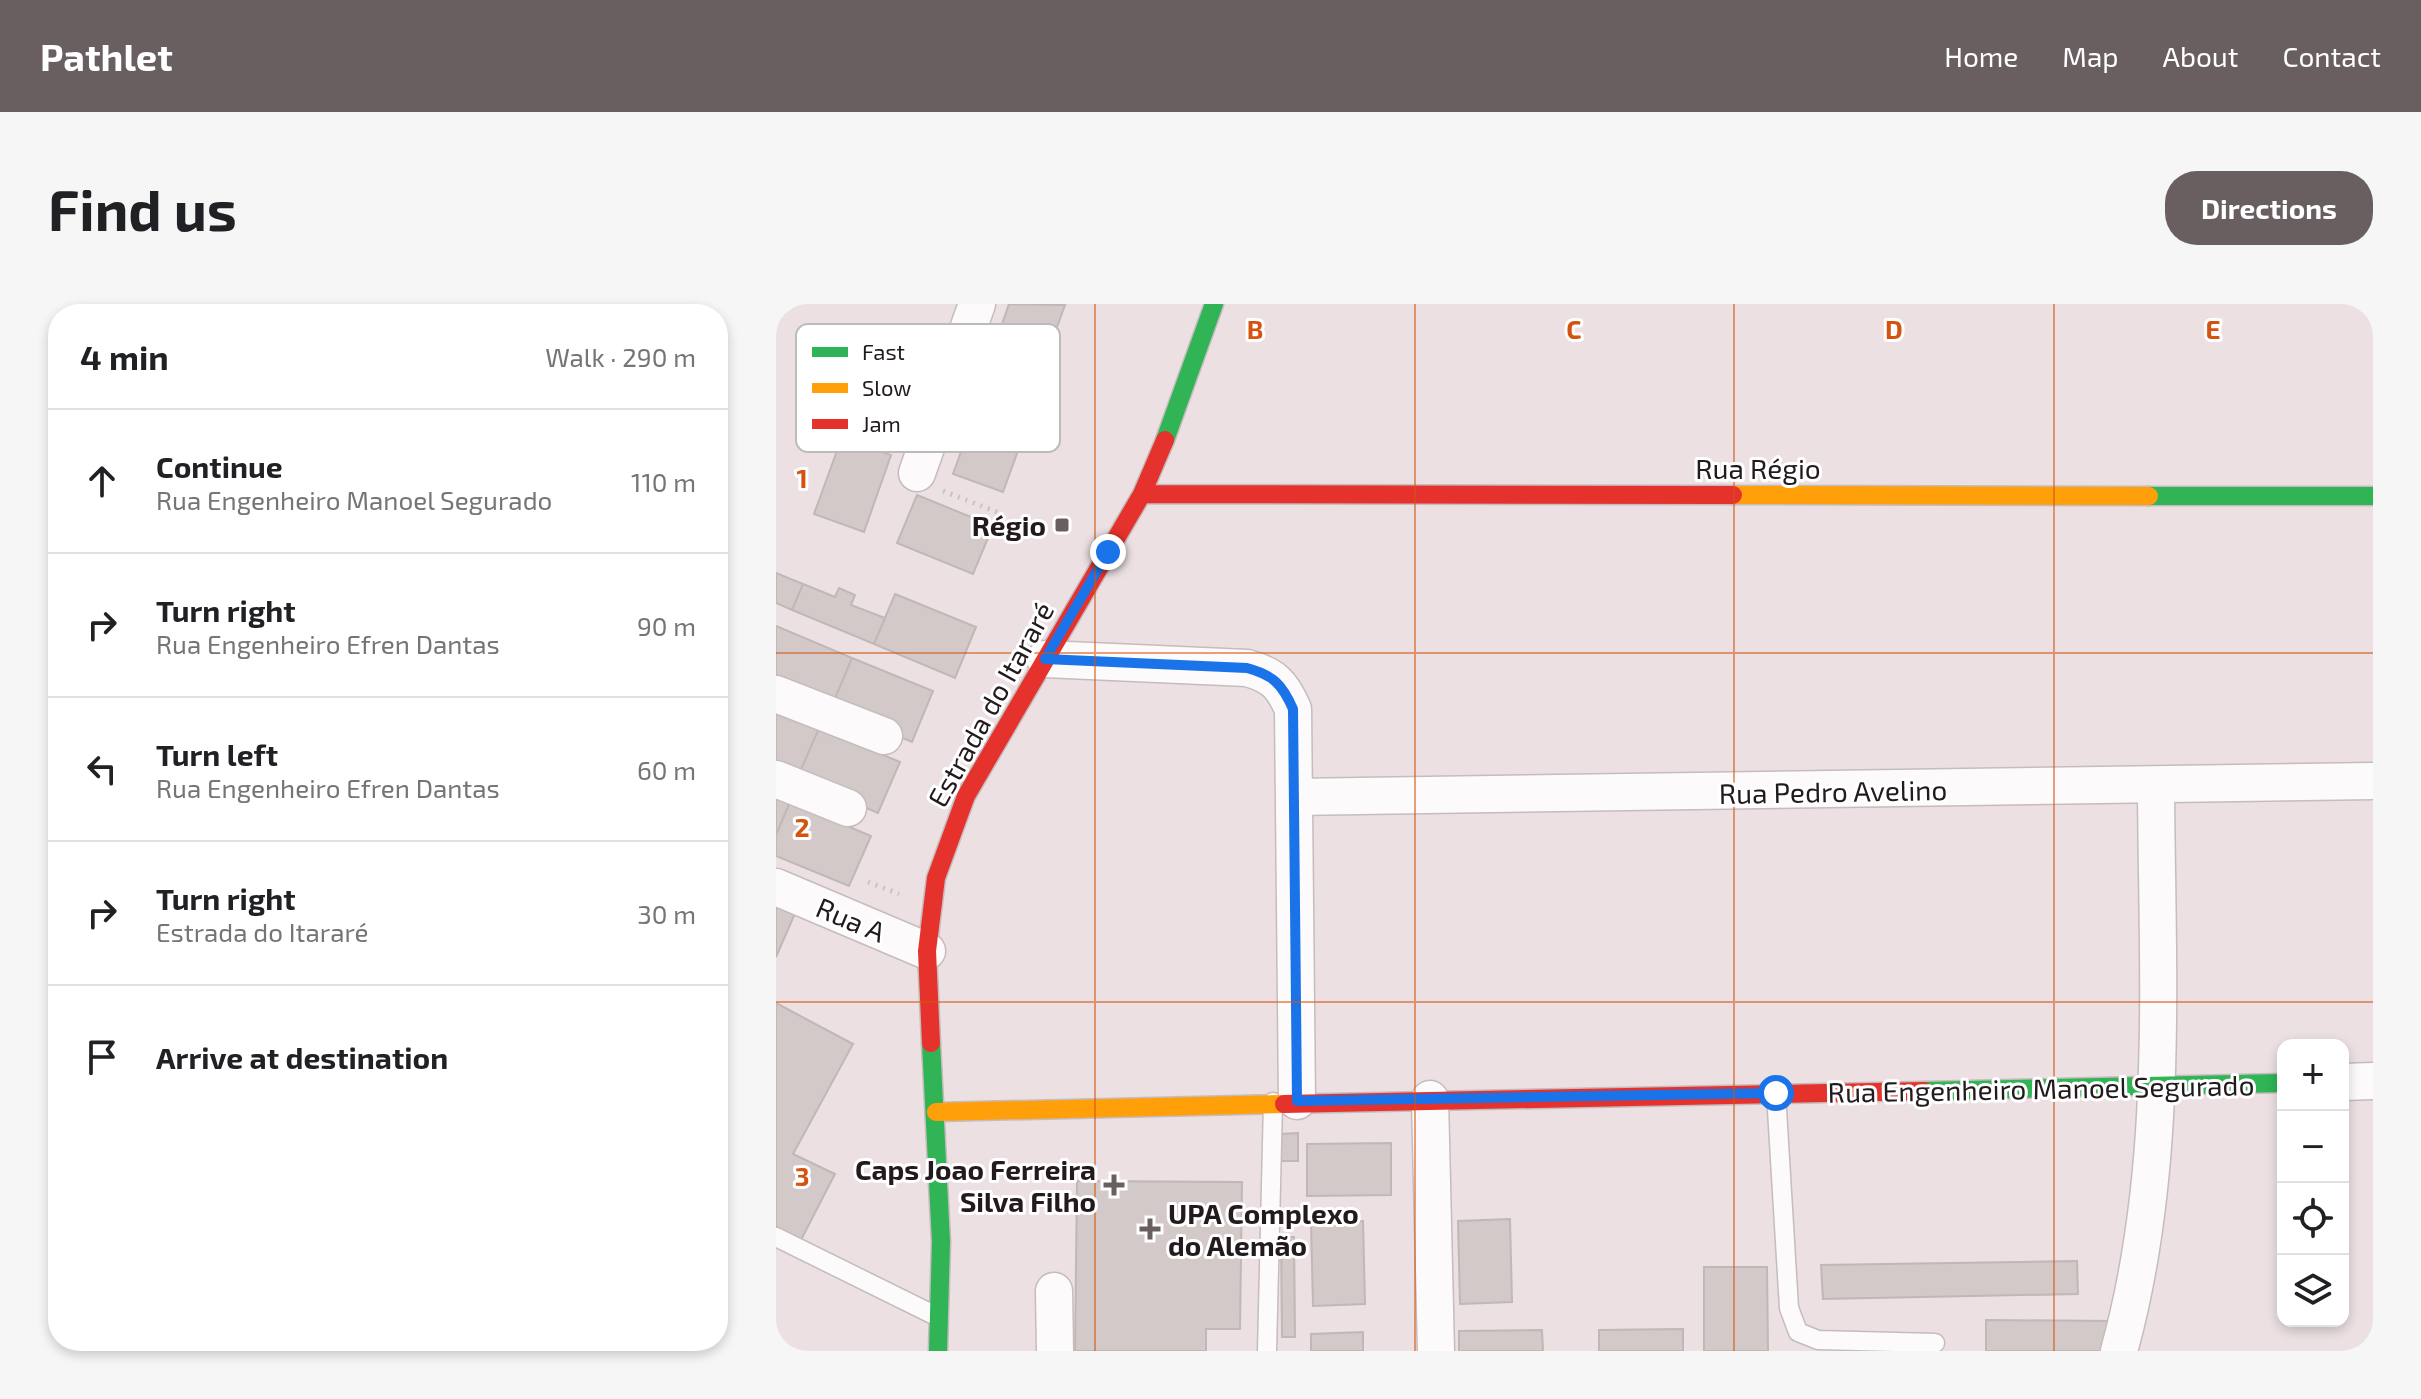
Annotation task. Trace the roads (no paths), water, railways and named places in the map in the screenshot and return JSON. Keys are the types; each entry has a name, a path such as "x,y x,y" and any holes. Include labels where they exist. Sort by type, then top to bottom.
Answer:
{"street":[{"path":"970,324 977,304"},
{"name":"Estrada do Itararé","path":"938,1351 936,1112 927,951 936,878 966,796 1142,494 1181,400 1214,304"},
{"path":"917,473 924,452"},
{"name":"Rua Régio","path":"1142,494 2373,496"},
{"path":"1045,659 1247,668 1271,675 1285,690 1293,709 1294,797 1285,1102"},
{"path":"776,694 884,736"},
{"path":"776,779 848,808"},
{"name":"Rua Pedro Avelino","path":"1294,797 2156,787 2373,781"},
{"path":"2119,1351 2140,1243 2158,1086 2156,787"},
{"name":"Rua A","path":"776,887 927,951"},
{"path":"2349,1082 2373,1081"},
{"name":"Rua Engenheiro Manoel Segurado","path":"936,1112 1285,1102 2277,1083"},
{"path":"1430,1099 1436,1351"},
{"path":"1054,1291 1055,1351"}],"lane":[{"path":"1776,1093 1789,1308 1798,1332 1818,1340 1935,1343"},
{"path":"1267,1351 1285,1102"},
{"path":"776,1237 940,1318"}],"place":[{"name":"Régio","path":"1062,525"},
{"name":"Caps Joao Ferreira Silva Filho","path":"1114,1185"},
{"name":"UPA Complexo do Alemão","path":"1150,1229"}]}
